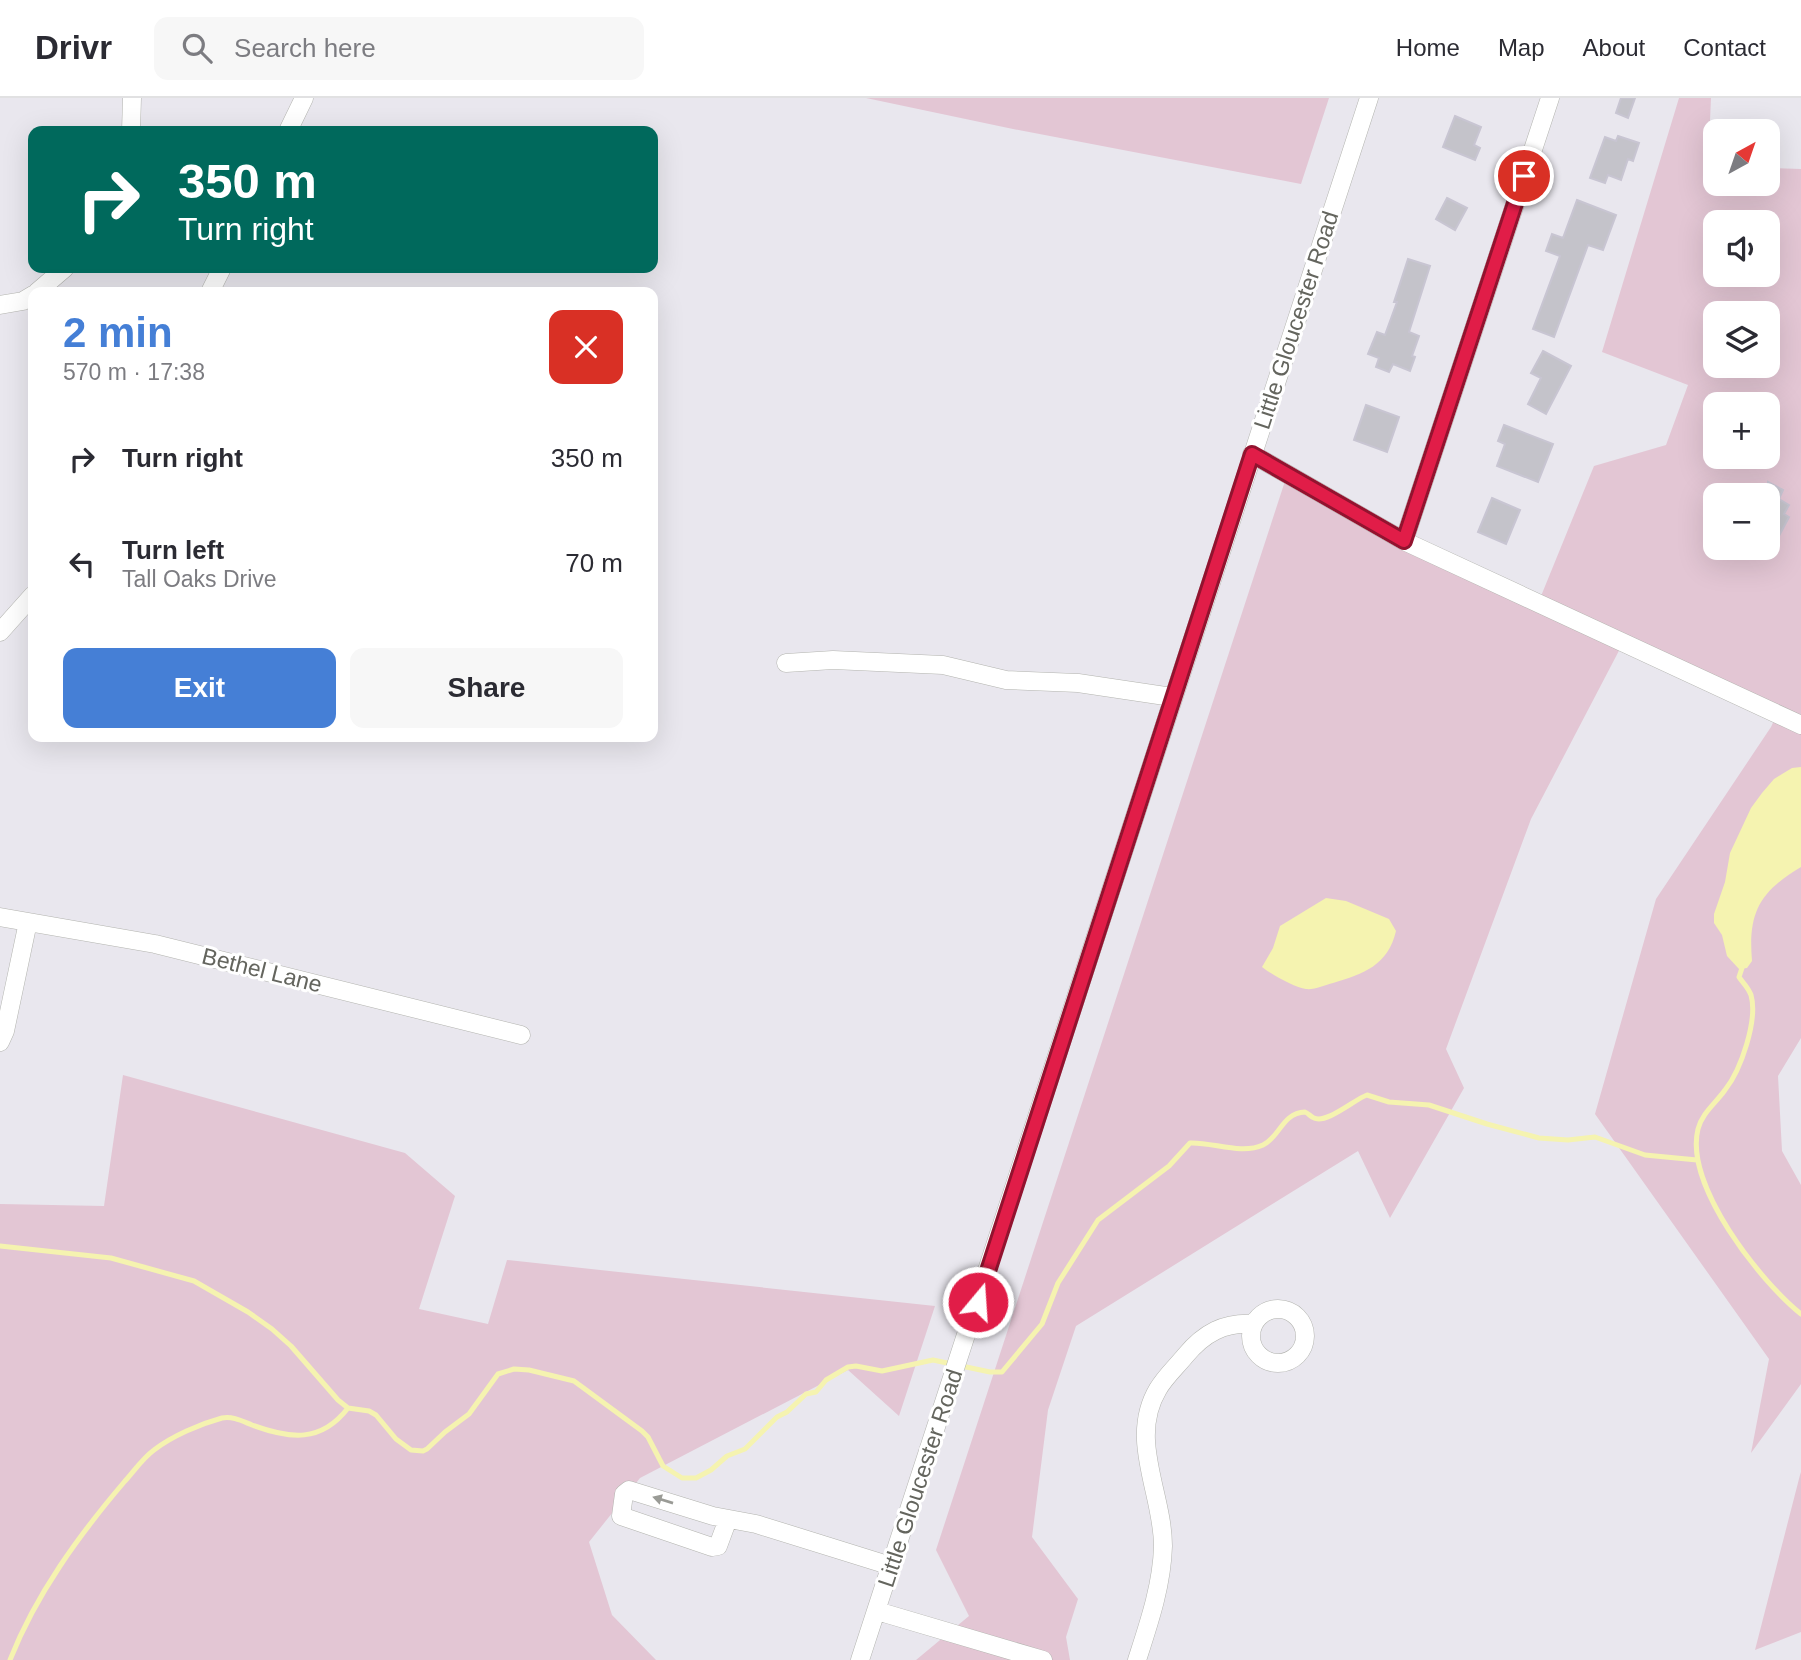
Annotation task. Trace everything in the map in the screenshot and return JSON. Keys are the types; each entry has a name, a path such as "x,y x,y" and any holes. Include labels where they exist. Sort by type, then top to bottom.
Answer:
{"street":[{"path":"131,126 132,98"},
{"path":"290,126 304,98"},
{"name":"Little Gloucester Road","path":"860,1660 1172,697 1370,98"},
{"path":"1404,541 1550,98"},
{"path":"42,287 59,273"},
{"path":"0,304 23,301 28,298"},
{"path":"1252,454 1404,541 1801,725"},
{"path":"0,632 28,601"},
{"path":"786,663 846,660 943,665 1006,680 1078,683 1172,697"},
{"name":"Bethel Lane","path":"0,917 155,944 521,1035"},
{"path":"0,1042 5,1031 28,922"},
{"path":"1137,1660 1154,1605 1163,1545 1159,1508 1147,1458 1146,1419 1158,1390 1190,1350 1209,1333 1232,1325 1254,1324"},
{"path":"728,1519 719,1546 712,1547 621,1516 624,1494 629,1490 728,1519 756,1524 891,1566"},
{"path":"877,1611 1043,1660"}],"shaded area":[{"path":"866,98 1329,98 1301,184"},
{"path":"1679,98 1711,98 1710,119 1703,119 1703,196 1780,196 1780,168 1801,169 1801,1038 1778,1076 1782,1151 1801,1185 1801,1384 1751,1453 1769,1359 1595,1114 1656,899 1771,727 1779,710 1623,643 1531,819 1446,1049 1464,1088 1390,1218 1358,1151 1076,1326 1048,1410 1032,1537 1078,1599 1066,1637 1070,1660 916,1660 969,1616 936,1550 1286,478 1539,601 1594,466 1666,445 1688,385 1602,352"},
{"path":"1801,767 1801,867 1775,885 1759,905 1752,930 1752,961 1747,968 1739,969 1727,956 1722,935 1714,923 1730,853 1751,808 1762,793 1774,779 1792,768"},
{"path":"1326,898 1346,901 1389,919 1396,931 1381,960 1355,976 1309,989 1277,977 1262,967 1273,948 1280,926"},
{"path":"123,1075 405,1153 455,1196 419,1309 488,1324 507,1260 935,1306 899,1416 848,1370 640,1478 589,1542 612,1615 656,1660 0,1660 0,1204 104,1206"},
{"path":"1801,1472 1801,1632 1755,1650 1800,1475"}],"building":[{"path":"1621,98 1635,98 1628,118 1616,113"},
{"path":"1455,116 1481,127 1474,145 1480,148 1475,160 1443,147"},
{"path":"1618,136 1639,143 1633,161 1628,159 1621,180 1608,175 1605,183 1590,178 1605,137 1616,141"},
{"path":"1447,198 1467,208 1455,230 1436,219"},
{"path":"1577,200 1616,215 1603,250 1588,245 1554,337 1533,329 1560,256 1546,251 1552,234 1563,238"},
{"path":"1408,259 1430,266 1409,332 1419,336 1410,371 1393,364 1389,372 1376,367 1379,358 1368,354 1377,332 1385,335"},
{"path":"1543,351 1571,366 1546,414 1528,404 1541,378 1531,373"},
{"path":"1366,405 1399,417 1387,452 1354,440"},
{"path":"1504,425 1553,444 1538,482 1497,466 1505,444 1498,441"},
{"path":"1492,498 1520,510 1506,544 1478,532"},
{"path":"1780,500 1789,505 1784,514 1789,517 1780,534"}],"waterway":[{"path":"1743,965 1739,977 1747,987 1753,1005 1747,1044 1731,1081 1700,1123 1697,1152 1702,1177 1729,1230 1766,1279 1801,1314"},
{"path":"0,1246 111,1258 194,1281 272,1329 291,1346 338,1400 348,1408 369,1411 376,1415 396,1439 411,1450 427,1449 469,1414 498,1374 514,1369 529,1370 574,1381 642,1431 663,1466 682,1478 696,1478 711,1470 727,1456 745,1449 777,1417 787,1412 806,1394 816,1392 826,1380 848,1367 882,1371 933,1360 1002,1372 1042,1324 1058,1283 1098,1220 1169,1166 1190,1143 1254,1148 1274,1137 1286,1121 1297,1113 1305,1112 1314,1118 1326,1118 1367,1095 1389,1102 1429,1105 1539,1138 1568,1140 1595,1137 1645,1155 1697,1160"},
{"path":"10,1660 32,1612 75,1544 108,1501 154,1450 187,1431 222,1418 237,1419 279,1433 304,1435 327,1427 348,1408"}],"route":[{"path":"978,1302 1252,454 1404,541 1524,176"}]}
